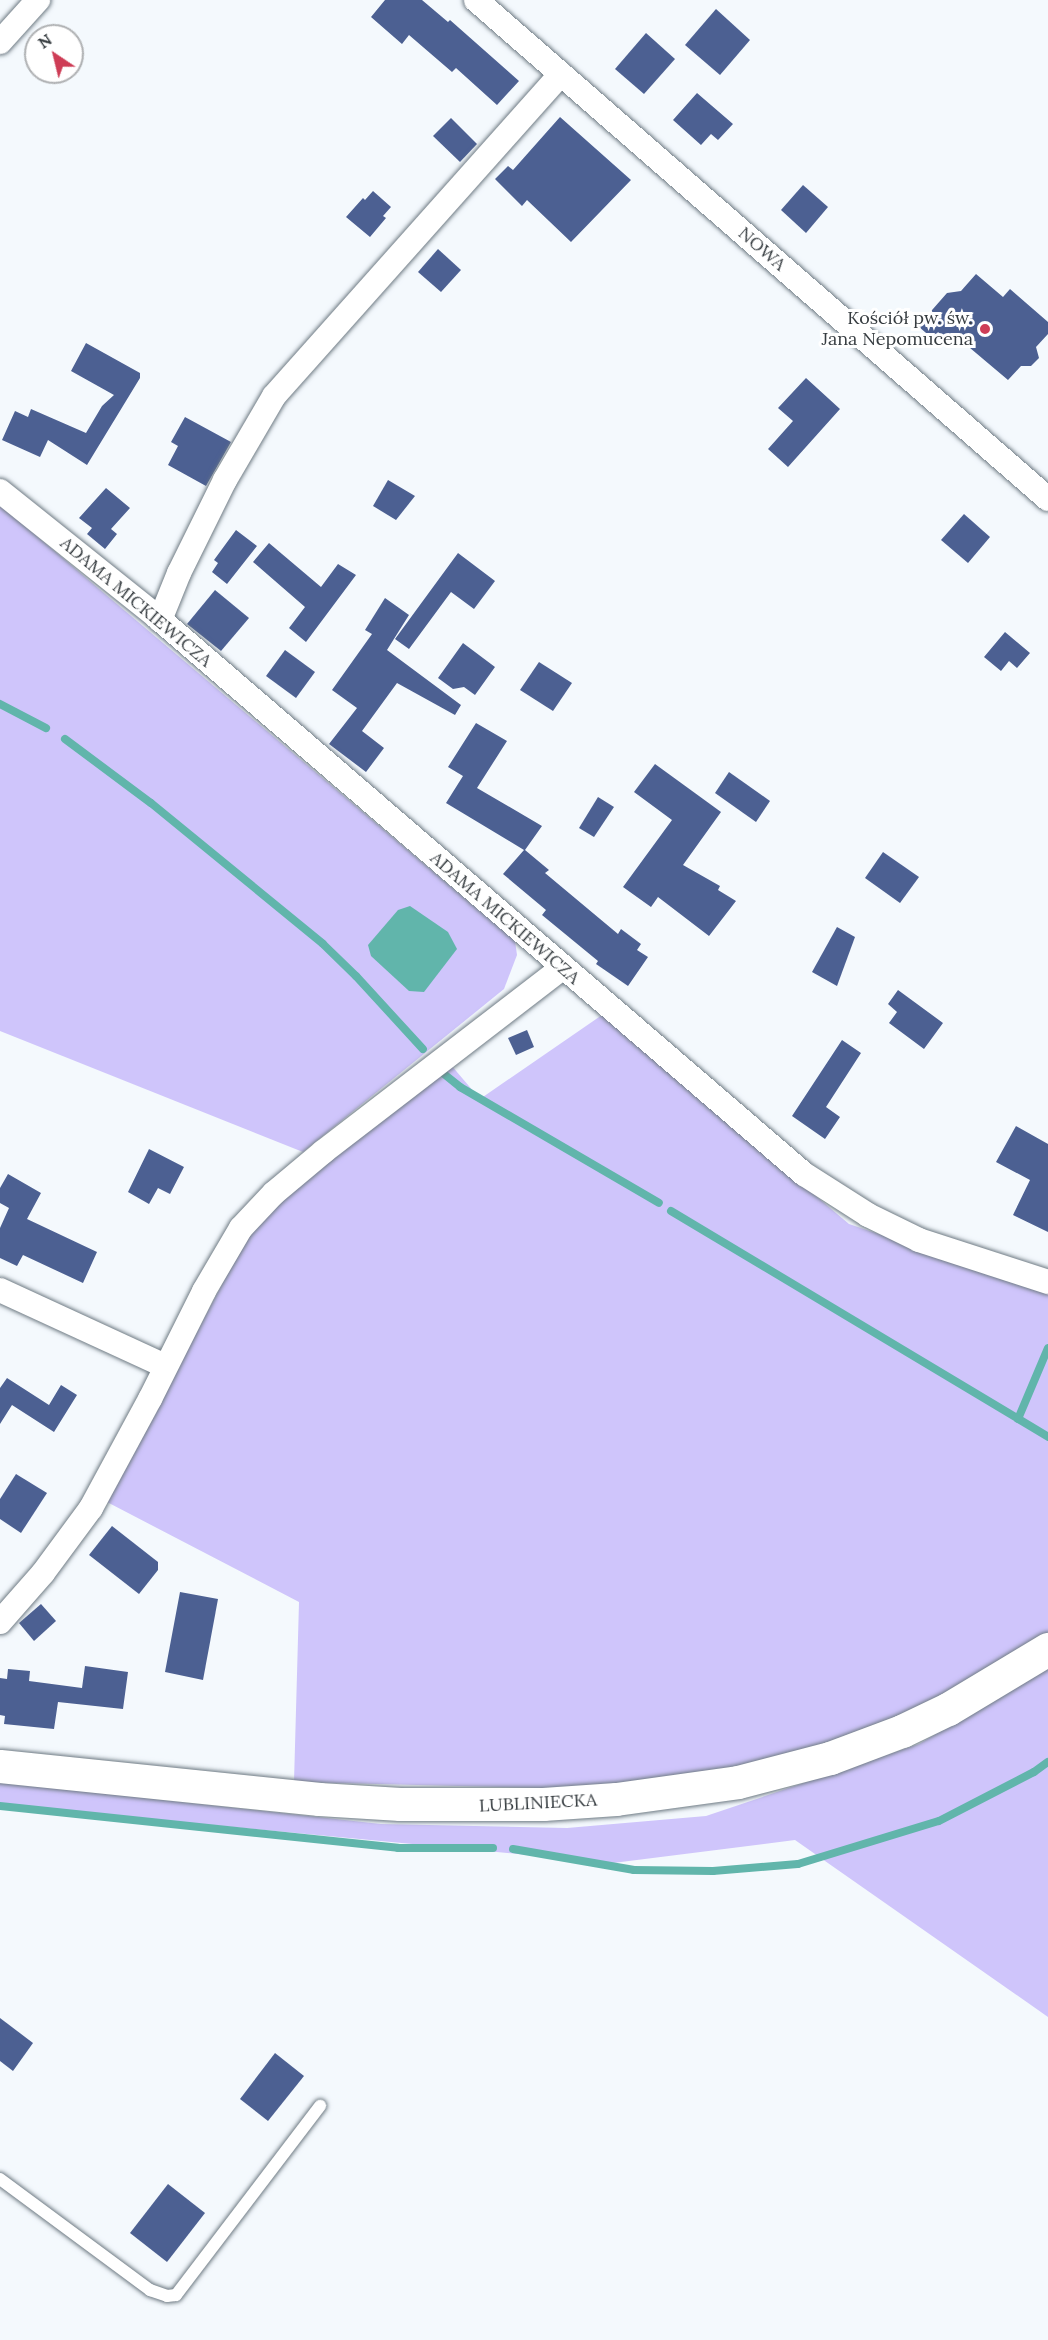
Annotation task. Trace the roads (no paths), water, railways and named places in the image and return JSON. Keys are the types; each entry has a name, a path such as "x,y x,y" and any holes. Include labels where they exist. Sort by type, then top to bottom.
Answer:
{"main road":[{"name":"LUBLINIECKA","path":"0,1766 319,1800 400,1804 532,1805 616,1799 738,1782 830,1758 894,1734 948,1709 1048,1649"}],"street":[{"path":"0,42 38,0"},
{"name":"NOWA","path":"476,0 1048,499"},
{"path":"160,620 194,541 253,428 274,396 561,74"},
{"name":"ADAMA MICKIEWICZA","path":"0,491 160,620 761,1139 844,1201 919,1240 1048,1282"},
{"path":"0,1622 44,1573 91,1508 226,1249 257,1209 341,1137 562,968"},
{"path":"0,1290 165,1366"}],"lane":[{"path":"0,2179 150,2290 167,2296 176,2295 320,2106"}],"waterway":[{"path":"0,704 46,728"},
{"path":"65,739 151,803 323,944 356,976 423,1049"},
{"path":"444,1074 460,1087 659,1203"},
{"path":"671,1211 1048,1437"},
{"path":"1018,1419 1048,1348"},
{"path":"513,1849 634,1870 713,1871 798,1864 939,1821 1034,1772 1048,1762"},
{"path":"0,1806 398,1848 493,1848"}],"place":[{"name":"Kościół pw. św. Jana Nepomucena","path":"985,329"}]}
